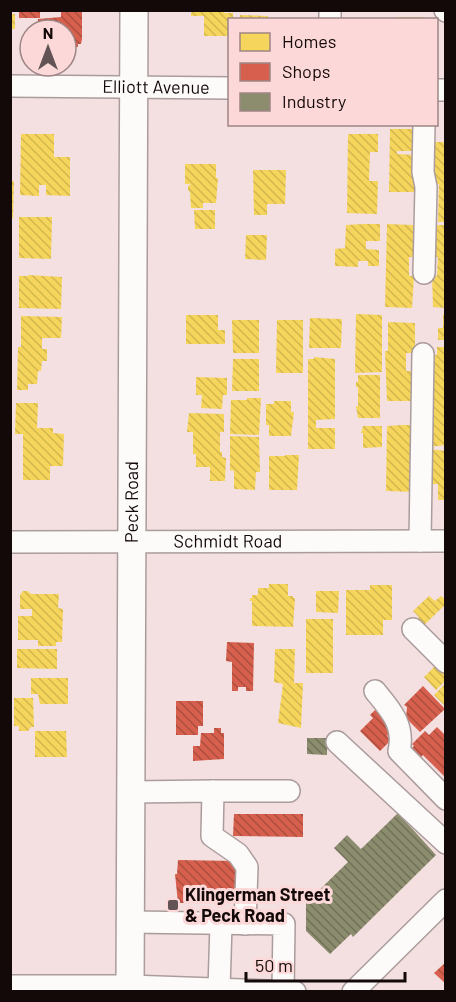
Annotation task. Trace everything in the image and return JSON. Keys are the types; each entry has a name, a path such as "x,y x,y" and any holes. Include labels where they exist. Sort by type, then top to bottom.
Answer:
{"main road":[{"name":"Peck Road","path":"130,989 134,10"}],"street":[{"name":"Elliott Avenue","path":"10,86 228,88"},
{"path":"424,126 423,172 426,187 424,273"},
{"path":"420,541 423,354"},
{"name":"Schmidt Road","path":"10,542 446,541"},
{"path":"413,629 446,662"},
{"path":"375,691 396,716 402,742 399,752 446,799"},
{"path":"337,742 446,843"},
{"path":"213,791 212,836 238,854 247,867 245,924"},
{"path":"130,792 289,791"},
{"path":"353,992 446,900"},
{"path":"130,922 284,924 283,991"},
{"path":"219,989 221,924"},
{"path":"14,988 219,989 295,992"}],"building: Homes":[{"path":"191,10 224,10 224,13 233,13 233,18 228,18 228,36 204,36 204,16 191,16"},
{"path":"10,14 15,14 15,29 10,29"},
{"path":"240,15 268,16 268,18 240,18"},
{"path":"397,17 424,17 424,18"},
{"path":"390,129 420,129 420,151 397,151 397,154 417,155 417,192 389,192"},
{"path":"21,134 54,134 54,157 70,157 70,196 46,195 46,185 39,185 39,196 20,195"},
{"path":"348,134 378,134 378,152 370,152 369,181 378,181 377,214 347,213"},
{"path":"432,142 446,142 446,222 438,222 439,184 436,184 432,176"},
{"path":"185,164 216,164 216,178 218,178 216,203 203,203 203,208 191,208 188,186 191,184 185,184"},
{"path":"253,170 286,170 285,204 267,204 267,215 254,215"},
{"path":"10,181 14,181 13,218 10,218"},
{"path":"194,210 215,210 215,229 195,229"},
{"path":"19,217 52,217 51,259 19,258"},
{"path":"380,224 380,241 366,241 366,249 379,250 379,266 368,266 368,261 358,261 358,267 335,266 335,249 345,248 346,225"},
{"path":"387,224 415,226 413,257 409,257 409,276 414,276 412,308 385,307"},
{"path":"434,225 446,225 446,308 433,307 432,276 437,276 438,257 434,257"},
{"path":"246,235 267,235 266,260 245,259"},
{"path":"19,276 62,277 61,309 19,308"},
{"path":"356,314 382,315 382,372 355,373"},
{"path":"443,314 446,314 446,340 438,340 438,328 443,328"},
{"path":"186,315 218,315 218,330 225,330 225,344 186,344"},
{"path":"21,316 62,317 61,338 42,338 42,349 47,349 47,361 42,361 37,384 28,384 28,390 17,390"},
{"path":"310,318 342,319 341,348 309,348"},
{"path":"232,320 259,320 259,353 233,353"},
{"path":"277,320 303,320 303,373 276,373"},
{"path":"388,322 415,323 415,353 406,353 406,371 415,371 415,401 387,401 385,351 388,351"},
{"path":"437,347 446,347 446,445 429,447 433,355 437,355"},
{"path":"314,357 335,359 335,419 316,420 316,428 335,428 335,449 308,449 308,359 314,359"},
{"path":"233,359 259,359 259,391 232,391"},
{"path":"358,375 380,375 380,418 358,418 356,382 358,382"},
{"path":"196,377 227,378 227,395 223,395 222,409 201,408 202,395 196,395"},
{"path":"247,398 261,398 259,435 230,434 231,400 247,400"},
{"path":"274,401 291,401 291,412 294,412 291,436 269,436 269,425 266,425 266,404 274,404"},
{"path":"16,403 38,403 37,428 53,428 53,433 64,434 63,466 50,466 50,480 23,480 23,434 15,434"},
{"path":"189,413 224,414 224,432 220,432 220,452 222,452 222,457 226,458 225,481 210,481 210,467 196,467 196,454 193,454 193,432 187,432"},
{"path":"416,425 415,492 386,491 387,426"},
{"path":"363,426 382,426 382,447 363,448 363,433 361,433"},
{"path":"230,436 259,437 260,472 256,472 255,490 234,489 234,471 230,470"},
{"path":"429,449 446,451 446,500 438,500 438,484 429,484"},
{"path":"299,455 297,490 269,490 269,456"},
{"path":"269,584 288,584 288,596 295,598 293,627 252,626 250,598 252,595 258,595 258,588 269,588"},
{"path":"370,585 392,585 392,620 383,620 383,635 346,635 346,590 370,590"},
{"path":"23,591 31,594 59,594 58,608 63,609 62,642 56,642 56,646 38,646 38,640 18,640 18,616 32,616 32,609 20,609 20,595"},
{"path":"316,591 339,591 338,613 316,612"},
{"path":"429,596 435,601 441,596 446,600 446,604 422,627 416,621 419,617 413,611"},
{"path":"306,619 333,619 333,673 306,673"},
{"path":"17,649 57,649 57,669 17,668"},
{"path":"275,649 295,649 294,683 303,683 301,728 278,723 283,684 274,682"},
{"path":"435,666 440,671 442,669 446,672 446,680 436,690 424,677"},
{"path":"31,678 68,678 68,704 40,704 38,694 31,694"},
{"path":"446,683 446,707 434,695"},
{"path":"14,698 33,698 34,727 28,731 19,731 19,726 14,726"},
{"path":"35,731 66,731 67,757 35,757"}],"building: Shops":[{"path":"19,10 40,10 40,18 19,18"},
{"path":"61,10 82,10 81,44 78,44 78,18 50,18 61,17"},
{"path":"227,642 254,643 253,691 246,691 246,687 238,687 238,691 232,691 232,662 226,661"},
{"path":"423,686 445,709 420,732 406,718 407,707 404,705"},
{"path":"176,701 203,701 203,726 198,726 198,735 176,735"},
{"path":"375,710 378,713 381,711 396,726 387,736 391,740 380,751 360,731 373,718 370,715"},
{"path":"437,727 446,736 446,778 423,755 416,762 407,753 414,746 412,744 425,731 429,735"},
{"path":"214,728 221,728 221,733 224,733 224,759 193,761 193,746 200,746 201,733 214,733"},
{"path":"234,814 303,814 303,837 233,836"},
{"path":"178,860 235,861 236,903 178,903 175,874 177,874"},
{"path":"446,962 446,984 434,973"}],"building: Industry":[{"path":"307,738 327,738 327,755 307,754"},
{"path":"398,813 436,855 353,937 351,934 330,954 306,931 306,903 348,862 334,848 347,835 361,849"}],"place":[{"name":"Klingerman Street & Peck Road","path":"173,905"}]}
